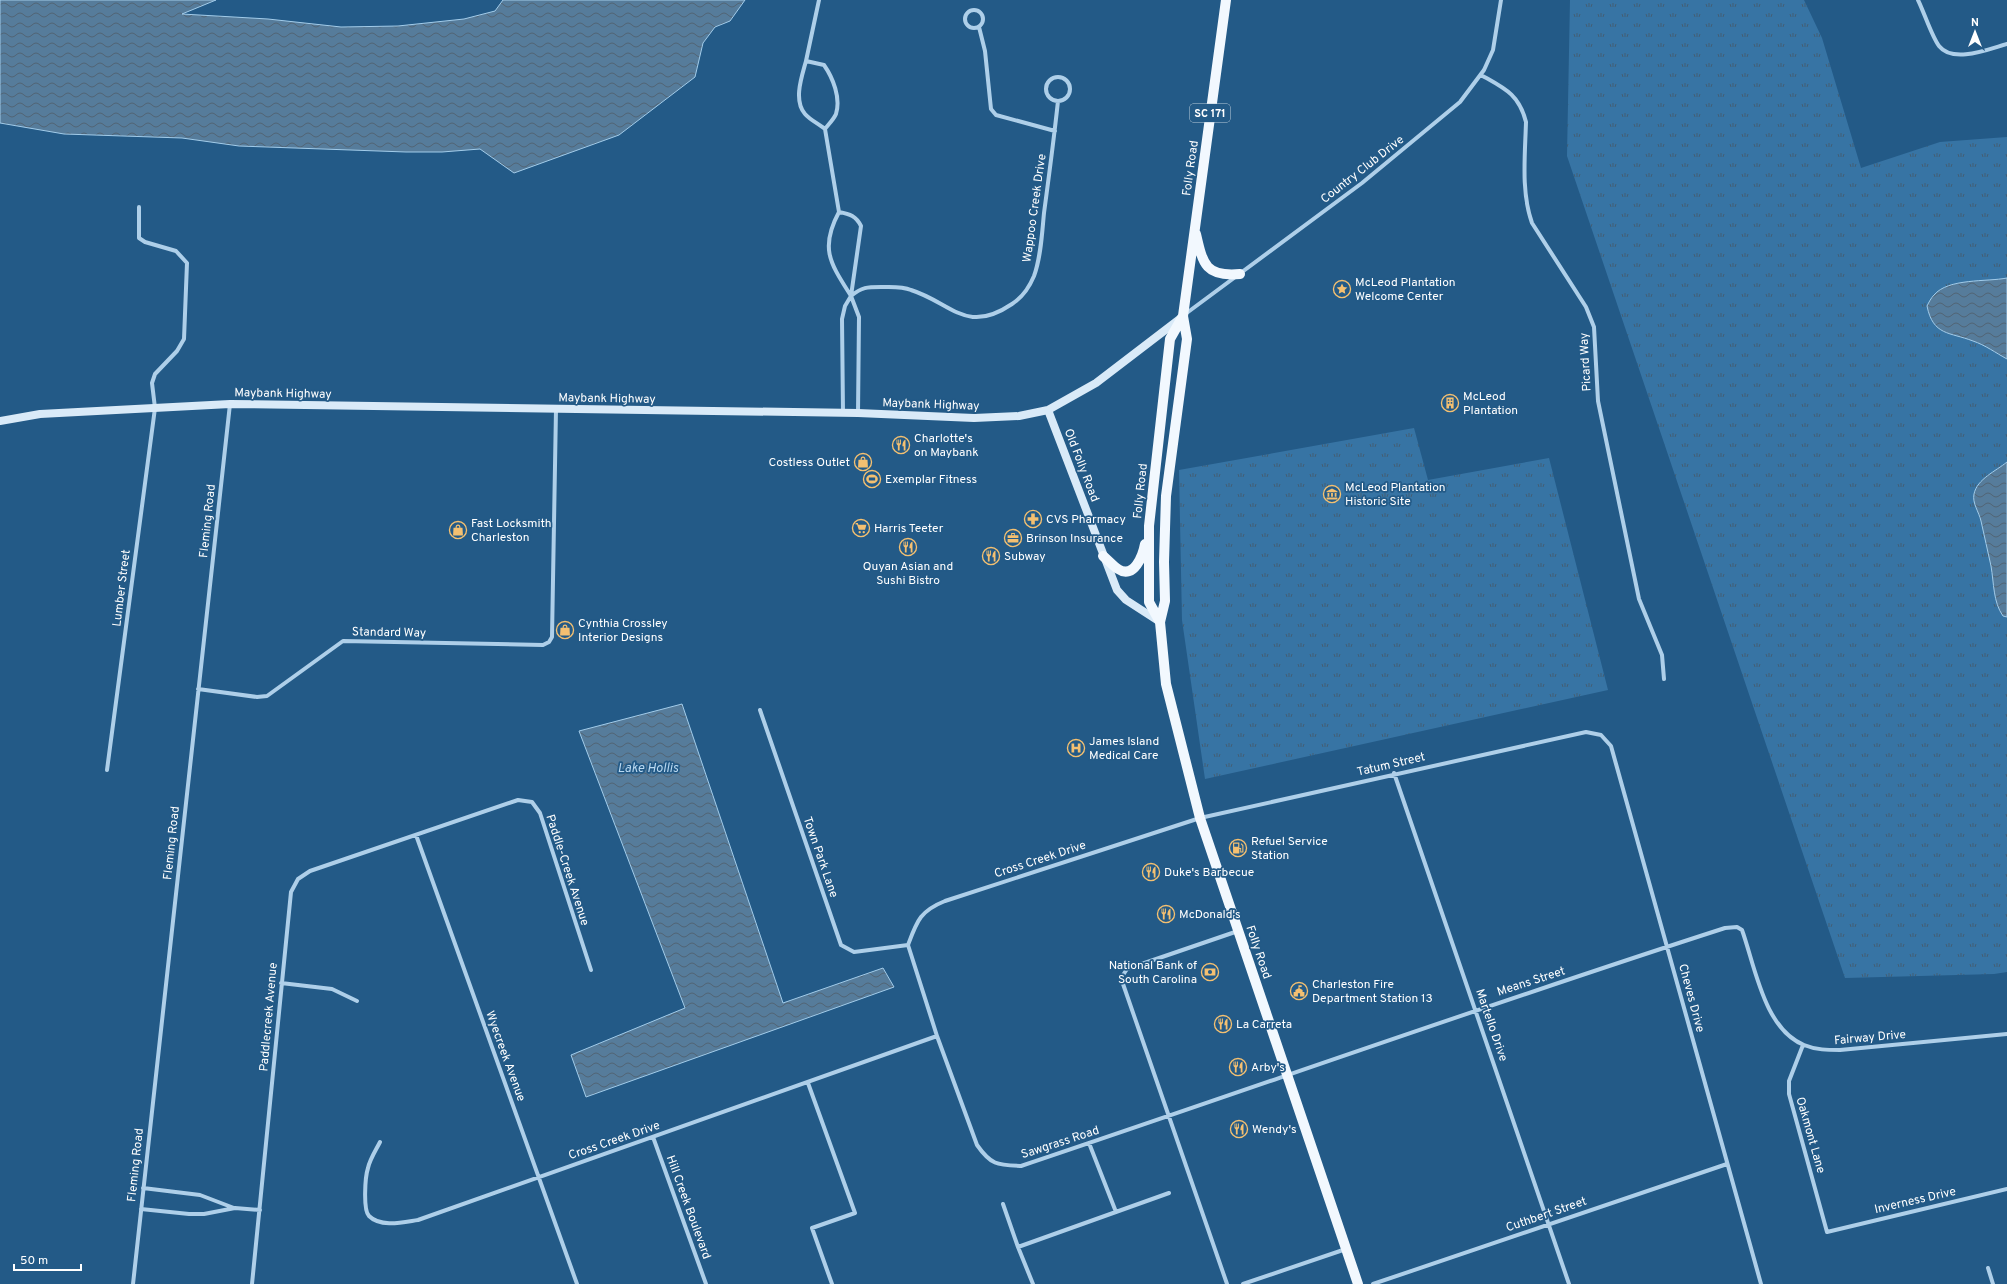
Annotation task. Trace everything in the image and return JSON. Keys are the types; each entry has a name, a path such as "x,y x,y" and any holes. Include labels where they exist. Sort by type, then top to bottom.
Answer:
{"main road":[{"name":"Folly Road","path":"1226,0 1183,316 1187,339 1166,496 1164,562 1165,601 1160,622 1166,684 1200,818 1358,1284"},
{"path":"1195,227 1200,252 1205,264 1213,272 1223,275 1240,274"},
{"name":"Folly Road","path":"1160,622 1149,602 1149,526 1170,340 1183,316"},
{"name":"Maybank Highway","path":"0,421 40,414 230,404 858,413 974,418 1019,416 1048,410 1096,383 1183,316"},
{"name":"Old Folly Road","path":"1048,410 1117,590 1126,600 1160,622"},
{"path":"1103,556 1118,569 1129,571 1135,568 1144,553 1149,526"}],"street":[{"path":"819,0 799,89 800,105 804,114 825,129 840,212 829,233 828,248 833,267 851,296 859,317 858,413"},
{"name":"Country Club Drive","path":"1183,316 1362,183 1460,102 1481,75 1493,50 1502,0"},
{"path":"1918,0 1939,47 1950,54 1974,54 2007,44"},
{"path":"970,10 976,10 981,13 983,22 979,27 970,27 966,23 965,18 970,10"},
{"path":"979,27 985,51 991,109 993,113 996,116 1055,131"},
{"path":"806,61 824,65 831,75 836,91 836,114 825,129"},
{"name":"Picard Way","path":"1481,75 1508,90 1523,112 1526,122 1525,194 1528,211 1532,223 1586,306 1594,327 1598,401 1639,599 1662,655 1664,679"},
{"path":"1059,78 1066,81 1070,88 1066,98 1058,101 1051,99 1046,89 1052,80 1059,78"},
{"name":"Wappoo Creek Drive","path":"851,296 861,288 893,287 910,289 924,295 957,314 971,317 986,316 1000,311 1020,298 1028,288 1034,274 1041,240 1058,101"},
{"name":"Lumber Street","path":"107,770 155,408 152,383 155,374 177,351 184,340 187,263 176,251 145,242 139,238 139,207"},
{"path":"840,212 851,214 858,219 861,226 851,296 845,306 842,319 843,413"},
{"name":"Fleming Road","path":"133,1284 230,404"},
{"name":"Standard Way","path":"198,689 257,697 267,696 343,641 543,645 549,642 552,637 556,409"},
{"name":"Town Park Lane","path":"760,710 841,945 854,952 908,945"},
{"name":"Tatum Street","path":"1200,818 1586,732"},
{"name":"Cheves Drive","path":"1586,732 1601,735 1611,746 1761,1284"},
{"name":"Martello Drive","path":"1394,774 1476,1009 1569,1284"},
{"name":"Paddle-Creek Avenue","path":"416,835 518,800 532,802 540,813 591,970"},
{"name":"Cross Creek Drive","path":"908,945 916,923 922,914 933,906 1200,818"},
{"name":"Paddlecreek Avenue","path":"252,1284 290,892 298,879 310,871 416,835"},
{"name":"Wyecreek Avenue","path":"416,835 577,1284"},
{"name":"Fairway Drive","path":"1668,946 1725,928 1737,927 1742,930 1767,1007 1788,1035 1803,1045 1821,1050 1840,1050 2007,1034"},
{"path":"1227,1284 1122,980 1127,969 1238,931"},
{"name":"Sawgrass Road","path":"908,945 937,1036 977,1145 986,1158 997,1165 1021,1166 1287,1076"},
{"name":"Means Street","path":"1287,1076 1476,1009 1668,946"},
{"path":"281,983 332,989 357,1001"},
{"name":"Cross Creek Drive","path":"380,1142 368,1167 365,1209 370,1217 379,1221 393,1223 418,1220 538,1176 808,1083 937,1036"},
{"name":"Oakmont Lane","path":"1803,1045 1789,1081 1789,1094 1827,1232"},
{"path":"808,1083 855,1213 812,1228 832,1284"},
{"name":"Hill Creek Boulevard","path":"653,1137 706,1284"},
{"path":"1089,1143 1116,1212"},
{"name":"Cuthbert Street","path":"1373,1284 1549,1223 1727,1164"},
{"path":"143,1188 200,1195 235,1208"},
{"name":"Inverness Drive","path":"1827,1232 2007,1189"},
{"path":"1018,1247 1169,1193"},
{"path":"1003,1204 1033,1284"},
{"path":"141,1209 204,1214 235,1208 260,1210"},
{"path":"1243,1284 1347,1249"},
{"path":"1988,1268 1993,1284"}],"green space":[{"path":"1570,0 1804,0 1822,38 1861,168 1940,142 2007,137 2007,972 1994,974 1845,978 1567,156"},
{"path":"1414,428 1428,480 1549,458 1608,690 1205,779 1182,620 1179,470"}],"water":[{"path":"0,0 216,0 182,14 268,19 341,27 398,26 464,19 495,11 503,0 745,0 730,21 715,27 703,43 695,77 619,135 514,173 480,149 442,152 406,152 239,146 182,138 64,134 0,123"},
{"path":"2007,278 2007,359 1977,343 1950,334 1938,328 1933,323 1927,306 1933,296 1940,290 1958,283"},
{"path":"2007,462 2007,617 2003,616 1997,605 1990,560 1981,521 1975,504 1974,494 1979,484 1983,480"},
{"name":"Lake Hollis","path":"682,704 783,1003 883,968 894,987 586,1097 571,1055 685,1008 579,731"}],"place":[{"name":"McLeod Plantation Welcome Center","path":"1342,289"},
{"name":"McLeod Plantation","path":"1450,403"},
{"name":"Charlotte's on Maybank","path":"901,445"},
{"name":"Costless Outlet","path":"863,462"},
{"name":"Exemplar Fitness","path":"872,479"},
{"name":"McLeod Plantation Historic Site","path":"1332,494"},
{"name":"CVS Pharmacy","path":"1033,519"},
{"name":"Harris Teeter","path":"861,528"},
{"name":"Fast Locksmith Charleston","path":"458,530"},
{"name":"Brinson Insurance","path":"1013,538"},
{"name":"Quyan Asian and Sushi Bistro","path":"908,547"},
{"name":"Subway","path":"991,556"},
{"name":"Cynthia Crossley Interior Designs","path":"565,630"},
{"name":"James Island Medical Care","path":"1076,748"},
{"name":"Refuel Service Station","path":"1238,848"},
{"name":"Duke's Barbecue","path":"1151,872"},
{"name":"McDonald's","path":"1166,914"},
{"name":"National Bank of South Carolina","path":"1210,972"},
{"name":"Charleston Fire Department Station 13","path":"1299,991"},
{"name":"La Carreta","path":"1223,1024"},
{"name":"Arby's","path":"1238,1067"},
{"name":"Wendy's","path":"1239,1129"}]}
